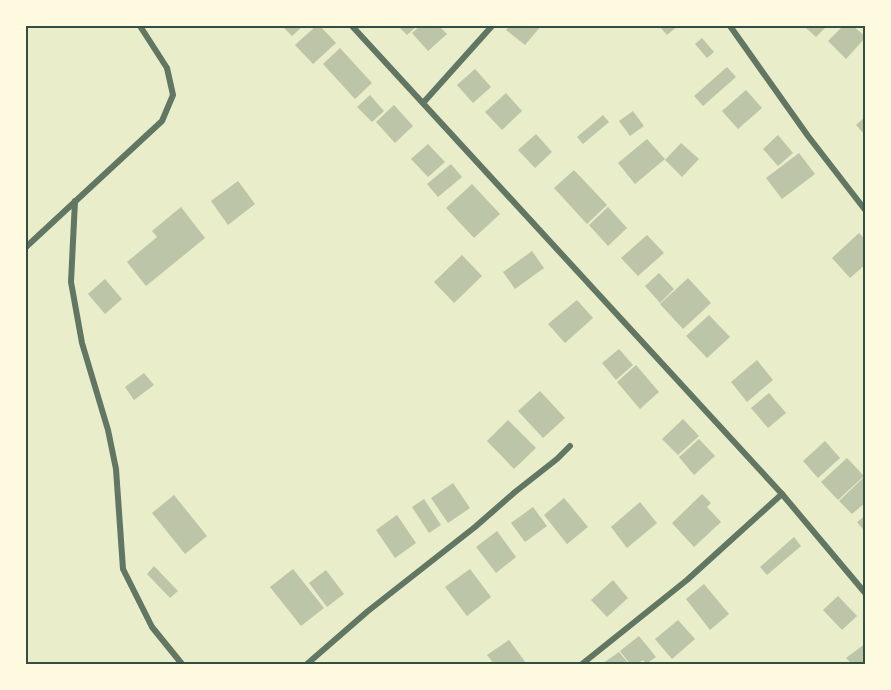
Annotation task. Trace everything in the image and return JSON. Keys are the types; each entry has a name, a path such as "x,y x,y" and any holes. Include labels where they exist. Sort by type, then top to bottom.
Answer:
{"street":[{"path":"26,247 162,121 172,95 168,68 140,26"},
{"path":"352,26 782,494 866,594"},
{"path":"423,103 492,26"},
{"path":"730,26 808,136 866,211"},
{"path":"75,201 71,282 82,343 108,430 116,469 123,569 152,627 182,664"},
{"path":"307,664 368,611 475,527 570,446"},
{"path":"582,664 687,580 782,494"}],"building":[{"path":"282,26 303,26 292,36"},
{"path":"316,26 320,26 336,43 313,64 295,45"},
{"path":"398,26 417,26 407,35"},
{"path":"420,26 439,26 447,34 428,51 412,33"},
{"path":"510,26 541,26 525,45 506,30"},
{"path":"659,26 678,26 667,35"},
{"path":"804,26 827,26 816,37"},
{"path":"843,26 853,26 866,37 846,59 828,41"},
{"path":"702,38 714,52 707,58 695,44"},
{"path":"340,48 372,83 355,99 323,64"},
{"path":"727,67 736,77 703,106 694,96"},
{"path":"475,69 491,87 473,103 457,85"},
{"path":"746,90 762,108 738,129 722,111"},
{"path":"506,93 522,111 502,130 485,112"},
{"path":"370,95 384,111 372,122 357,107"},
{"path":"394,105 413,126 395,143 376,122"},
{"path":"633,111 644,126 630,136 619,121"},
{"path":"603,115 609,122 583,144 577,137"},
{"path":"866,116 866,136 856,125"},
{"path":"536,134 552,152 535,168 518,150"},
{"path":"778,135 793,153 778,166 763,149"},
{"path":"647,139 665,159 635,184 618,163"},
{"path":"681,143 699,159 682,177 665,160"},
{"path":"428,144 445,162 428,177 411,159"},
{"path":"799,153 815,174 782,199 766,178"},
{"path":"451,164 462,177 438,197 427,184"},
{"path":"574,170 607,205 587,224 554,188"},
{"path":"238,181 255,204 228,225 211,201"},
{"path":"472,184 500,214 474,238 446,208"},
{"path":"181,207 205,238 146,286 127,262 157,237 152,231"},
{"path":"608,207 627,228 608,246 589,225"},
{"path":"859,233 866,240 866,264 850,278 832,258"},
{"path":"647,235 664,253 638,276 621,258"},
{"path":"532,251 544,268 515,289 503,272"},
{"path":"462,255 482,276 454,303 434,282"},
{"path":"659,273 674,289 660,303 645,286"},
{"path":"688,278 711,303 683,329 660,304"},
{"path":"105,279 122,299 105,314 88,294"},
{"path":"577,300 593,318 565,343 548,324"},
{"path":"709,315 730,337 707,358 686,336"},
{"path":"619,349 633,365 616,380 602,363"},
{"path":"757,360 773,380 747,402 731,382"},
{"path":"636,365 659,392 640,409 617,382"},
{"path":"144,373 154,385 134,400 125,387"},
{"path":"540,391 565,418 543,438 518,411"},
{"path":"769,393 786,413 768,428 751,408"},
{"path":"683,419 699,436 678,455 662,439"},
{"path":"508,420 536,448 514,469 487,441"},
{"path":"699,439 715,456 694,475 679,457"},
{"path":"825,441 840,458 818,478 803,461"},
{"path":"847,458 864,476 838,500 821,482"},
{"path":"863,478 866,481 866,502 852,514 839,501"},
{"path":"453,483 470,508 448,523 431,498"},
{"path":"702,494 711,503 707,507 721,522 694,547 672,523"},
{"path":"174,495 207,536 185,554 152,513"},
{"path":"564,498 588,527 567,544 544,515"},
{"path":"424,499 441,525 429,533 412,507"},
{"path":"640,502 657,523 627,548 611,527"},
{"path":"533,507 547,526 525,542 511,523"},
{"path":"397,515 416,543 395,558 376,530"},
{"path":"866,515 866,533 857,522"},
{"path":"497,531 516,557 496,573 476,547"},
{"path":"794,537 801,546 767,575 760,567"},
{"path":"154,566 178,591 170,598 147,574"},
{"path":"293,569 324,608 301,626 270,587"},
{"path":"470,569 491,597 467,616 445,587"},
{"path":"326,570 344,594 327,607 309,583"},
{"path":"613,580 628,598 607,617 591,600"},
{"path":"704,584 729,614 710,630 686,599"},
{"path":"838,596 857,616 842,630 823,610"},
{"path":"678,620 695,639 672,659 655,639"},
{"path":"639,636 656,657 646,664 643,660 637,664 630,664 620,651"},
{"path":"509,640 526,663 494,664 487,655"},
{"path":"866,643 866,664 852,664 846,658"},
{"path":"619,652 629,664 602,664"}]}
